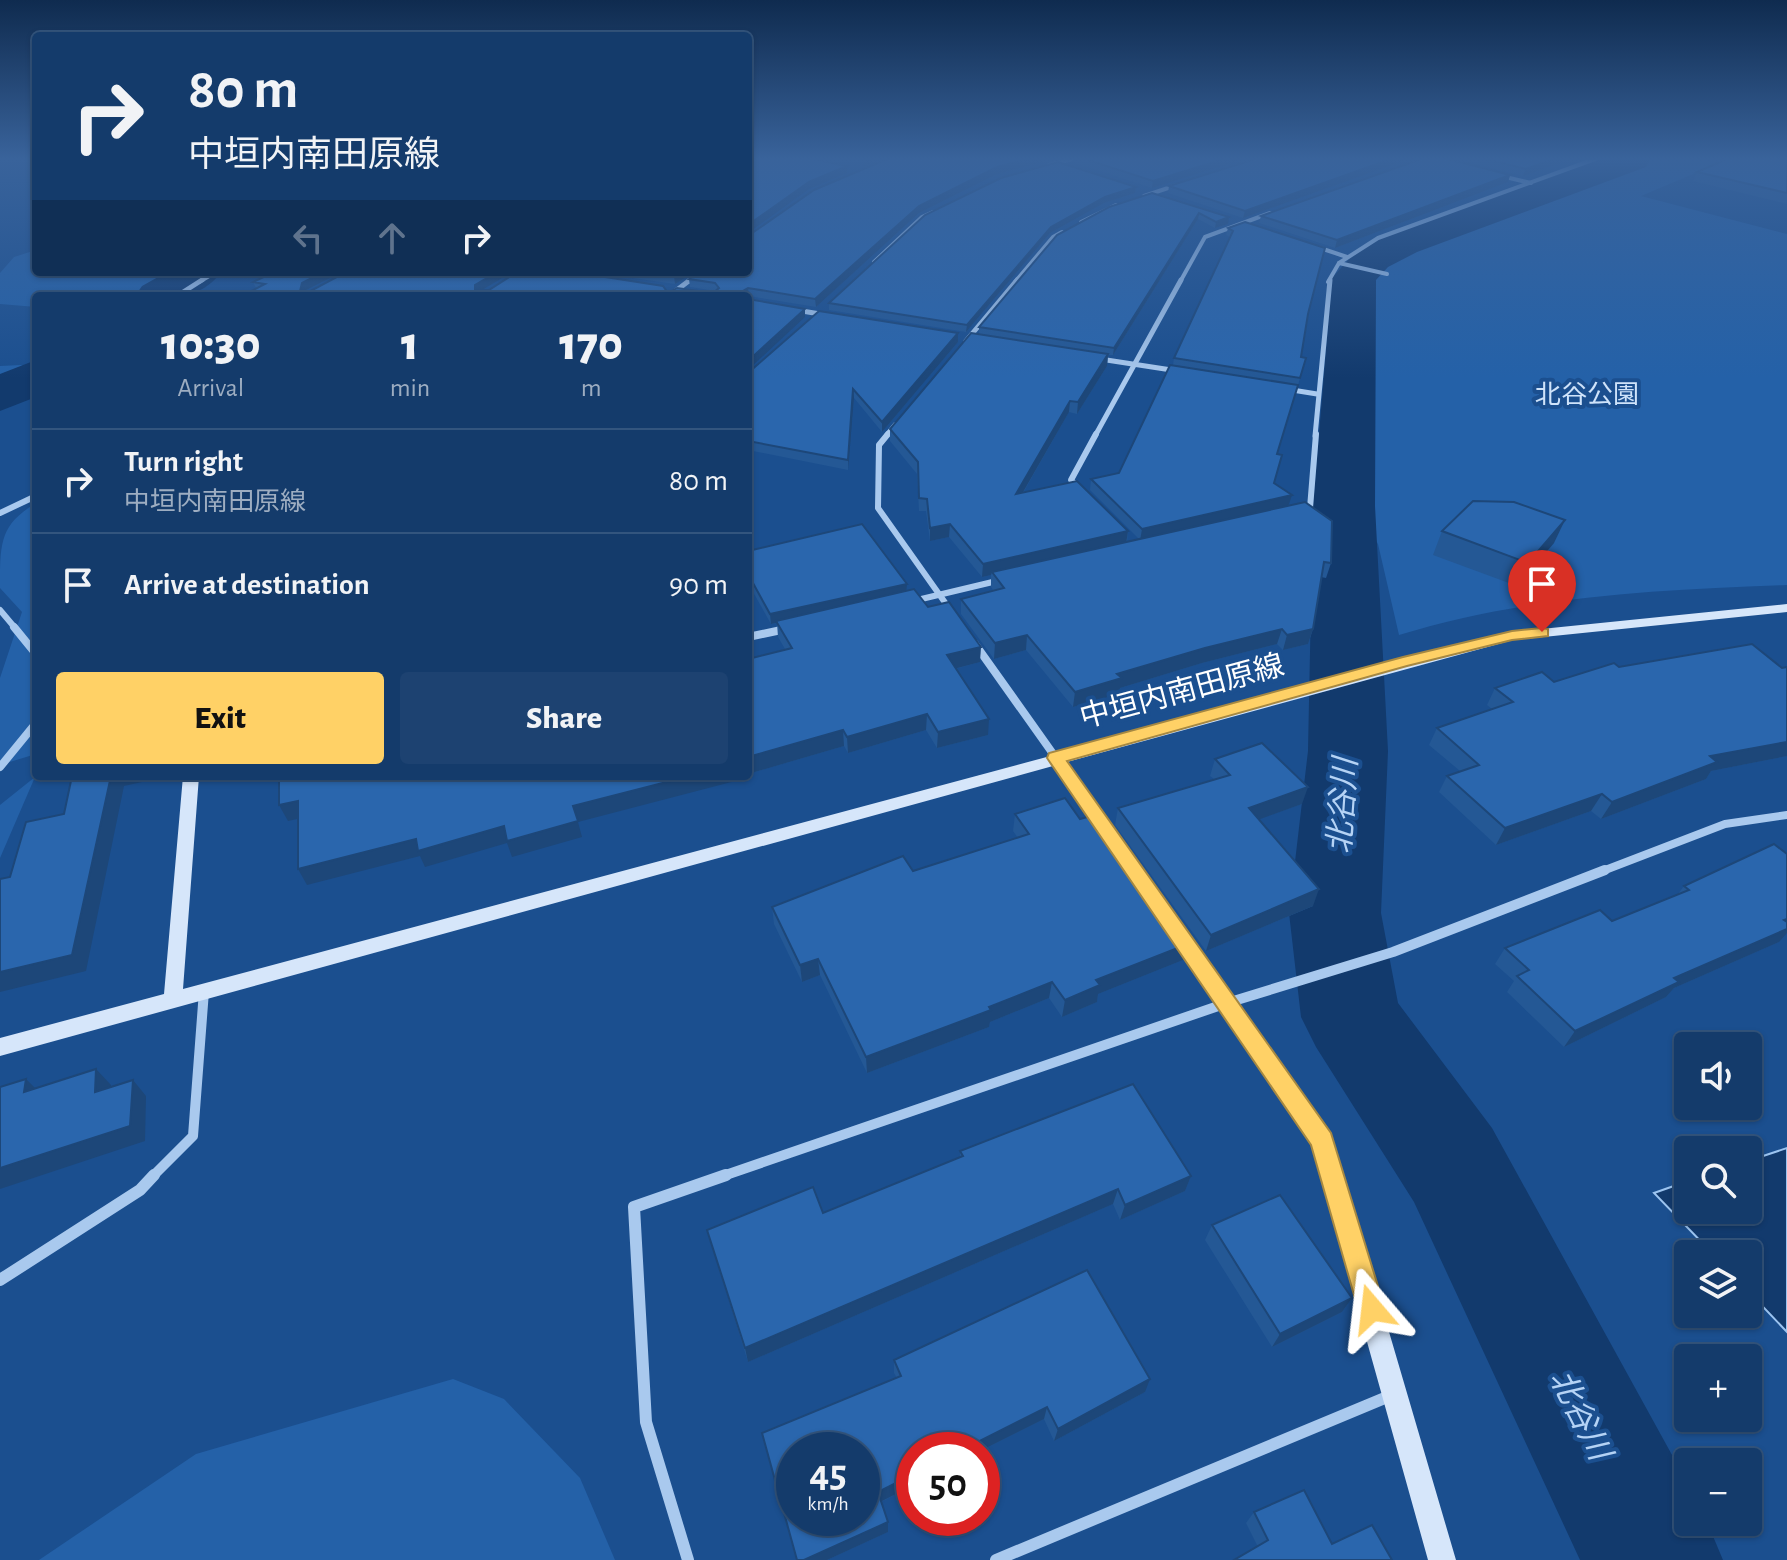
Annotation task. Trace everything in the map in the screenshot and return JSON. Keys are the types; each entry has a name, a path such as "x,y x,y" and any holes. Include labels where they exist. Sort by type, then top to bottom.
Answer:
{"main road":[{"name":"中垣内南田原線","path":"1118,847 1056,758 1403,662 1512,636 1787,608"},
{"path":"0,1047 1056,758"},
{"path":"173,998 191,780"},
{"path":"1163,912 1322,1141 1397,1394 1442,1560"}],"street":[{"path":"865,271 906,232"},
{"path":"959,349 1053,237 1063,232"},
{"path":"1082,491 1071,480 1205,237 1219,232"},
{"path":"1294,512 1310,508 1327,285 1339,263 1378,238 1396,232"},
{"path":"1317,247 1347,257"},
{"path":"1339,263 1387,274"},
{"path":"184,292 210,276"},
{"path":"674,292 696,276"},
{"path":"662,288 689,292"},
{"path":"807,324 830,303"},
{"path":"790,309 834,316"},
{"path":"954,335 984,340"},
{"path":"1090,357 1181,372"},
{"path":"1271,387 1317,394"},
{"path":"899,421 879,445 878,508 957,620"},
{"path":"0,513 32,498"},
{"path":"910,601 1016,577"},
{"path":"0,610 32,649"},
{"path":"752,636 792,627"},
{"path":"966,632 1056,758"},
{"path":"0,767 32,728"},
{"path":"688,1560 646,1422 634,1207 1227,1003 1393,952 1725,824 1787,815"},
{"path":"0,1280 140,1190 193,1136 204,990"},
{"path":"996,1560 1397,1394"}],"green space":[{"name":"北谷公園","path":"1450,232 1787,234 1787,585 1689,589 1543,603 1494,611 1399,635 1378,544 1363,516 1367,458 1362,325 1364,295 1374,275 1408,247"},
{"path":"32,251 32,276 178,276 144,292 32,292 32,307 0,304 0,273 14,257"},
{"path":"21,365 32,369 32,385 31,390 0,406 0,366"},
{"path":"32,506 32,755 0,765 0,678 22,612 0,588 2,547 9,527"},
{"path":"34,780 0,858 0,805"},
{"path":"453,1379 504,1399 580,1478 615,1560 39,1560 196,1454"}],"shaded area":[{"path":"1787,1148 1787,1332 1762,1306 1762,1240 1699,1240 1684,1224 1762,1224 1762,1156"},
{"path":"1674,1186 1674,1214 1654,1193"}],"building":[{"path":"890,232 815,299 748,288 743,292 714,292 719,288 715,283 689,279 693,276 752,276 752,233"},
{"path":"907,232 1047,232 967,325 829,303"},
{"path":"1063,232 1187,232 1114,348 979,327"},
{"path":"1233,232 1275,232 1325,248 1308,314 1301,357 1306,358 1300,378 1174,358"},
{"path":"1311,232 1359,232 1337,240"},
{"path":"266,276 316,276 302,283 300,291 304,292 250,292 265,284 253,282"},
{"path":"339,276 490,276 475,285 475,290 489,290 511,276 599,276 663,286 667,292 309,292"},
{"path":"677,288 706,292 670,292"},
{"path":"752,300 805,309 752,357"},
{"path":"819,311 958,333 882,422 853,389 848,460 752,442 752,370"},
{"path":"971,333 1108,354 1078,402 1070,401 1016,494 1077,481 1128,531 983,564 950,524 930,528 927,499 919,498 918,462 890,429"},
{"path":"1170,365 1298,385 1277,454 1282,455 1274,483 1292,495 1142,529 1091,479 1119,473"},
{"path":"1473,501 1514,502 1565,520 1528,563 1442,531"},
{"path":"1305,502 1332,521 1331,563 1324,562 1313,629 1287,635 1282,629 1205,648 1117,674 1122,678 1075,692 1027,635 995,643 961,599 1004,588 992,572"},
{"path":"862,524 907,584 770,614 752,581 752,550"},
{"path":"914,589 928,607 949,602 981,647 947,655 989,719 938,732 927,714 847,737 843,730 752,756 752,658 792,648 776,621"},
{"path":"1752,644 1782,668 1787,667 1787,742 1710,756 1717,762 1612,802 1602,794 1505,828 1447,776 1479,765 1437,728 1513,702 1495,688 1542,672 1554,682 1614,663 1619,667"},
{"path":"1262,743 1308,787 1249,808 1319,889 1211,935 1118,808 1230,775 1215,759"},
{"path":"71,780 110,780 72,955 0,972 0,879 10,877 26,822 64,814"},
{"path":"279,780 674,780 573,806 578,821 507,841 504,826 418,851 416,839 298,869 298,801 279,805"},
{"path":"1065,798 1080,819 1098,814 1188,944 1096,980 1100,985 1065,1000 1052,982 989,1007 991,1010 866,1057 818,959 800,965 772,907 903,856 913,871 1029,834 1015,814"},
{"path":"1774,844 1787,854 1787,919 1784,920 1787,929 1674,978 1679,982 1575,1031 1517,976 1529,970 1505,948 1600,910 1612,921 1689,890 1684,886"},
{"path":"96,1069 95,1092 133,1080 130,1126 0,1168 0,1087 26,1079 24,1092"},
{"path":"1133,1084 1191,1176 1125,1205 1118,1189 745,1348 707,1230 813,1187 823,1213 963,1156 960,1151"},
{"path":"1280,1195 1352,1298 1280,1334 1212,1225"},
{"path":"1087,1270 1150,1379 1058,1429 1047,1407 998,1432 896,1432 896,1483 880,1491 880,1432 776,1432 776,1484 762,1433 901,1376 894,1360"},
{"path":"1304,1490 1332,1544 1372,1525 1392,1560 1234,1560 1268,1540 1254,1512"},
{"path":"880,1498 888,1522 880,1526"},
{"path":"790,1536 857,1536 804,1560 797,1560"}],"waterway":[{"name":"北谷川","path":"1433,232 1373,258 1354,278 1344,506 1348,751 1335,913 1351,1017 1453,1165 1653,1560"},
{"path":"165,292 192,276"},
{"path":"0,395 32,378"}],"route":[{"path":"1372,1309 1322,1141 1056,758 1403,662 1512,636 1542,632"}]}
